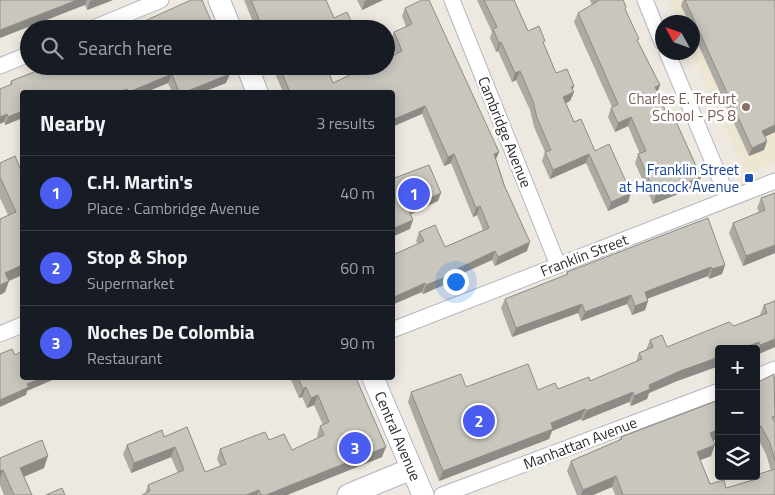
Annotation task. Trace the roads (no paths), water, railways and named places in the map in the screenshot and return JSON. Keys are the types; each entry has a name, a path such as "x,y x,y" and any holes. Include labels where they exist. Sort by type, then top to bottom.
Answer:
{"main road":[{"path":"220,0 228,20"},
{"path":"250,75 256,90"},
{"name":"Central Avenue","path":"374,380 423,495"},
{"path":"348,495 411,468"}],"street":[{"path":"113,20 161,0"},
{"name":"Cambridge Avenue","path":"452,0 558,265"},
{"path":"645,0 655,25"},
{"path":"0,66 20,58"},
{"path":"670,60 728,198"},
{"name":"Franklin Street","path":"395,329 775,181"},
{"path":"0,334 20,326"},
{"path":"760,375 775,370"},
{"name":"Manhattan Avenue","path":"442,495 715,393"}],"place":[{"name":"Charles E. Trefurt School - PS 8","path":"746,107"},
{"name":"Franklin Street at Hancock Avenue","path":"749,178"},
{"name":"C.H. Martin's","path":"414,194"},
{"name":"Stop & Shop","path":"479,421"},
{"name":"Noches De Colombia","path":"355,448"}]}
